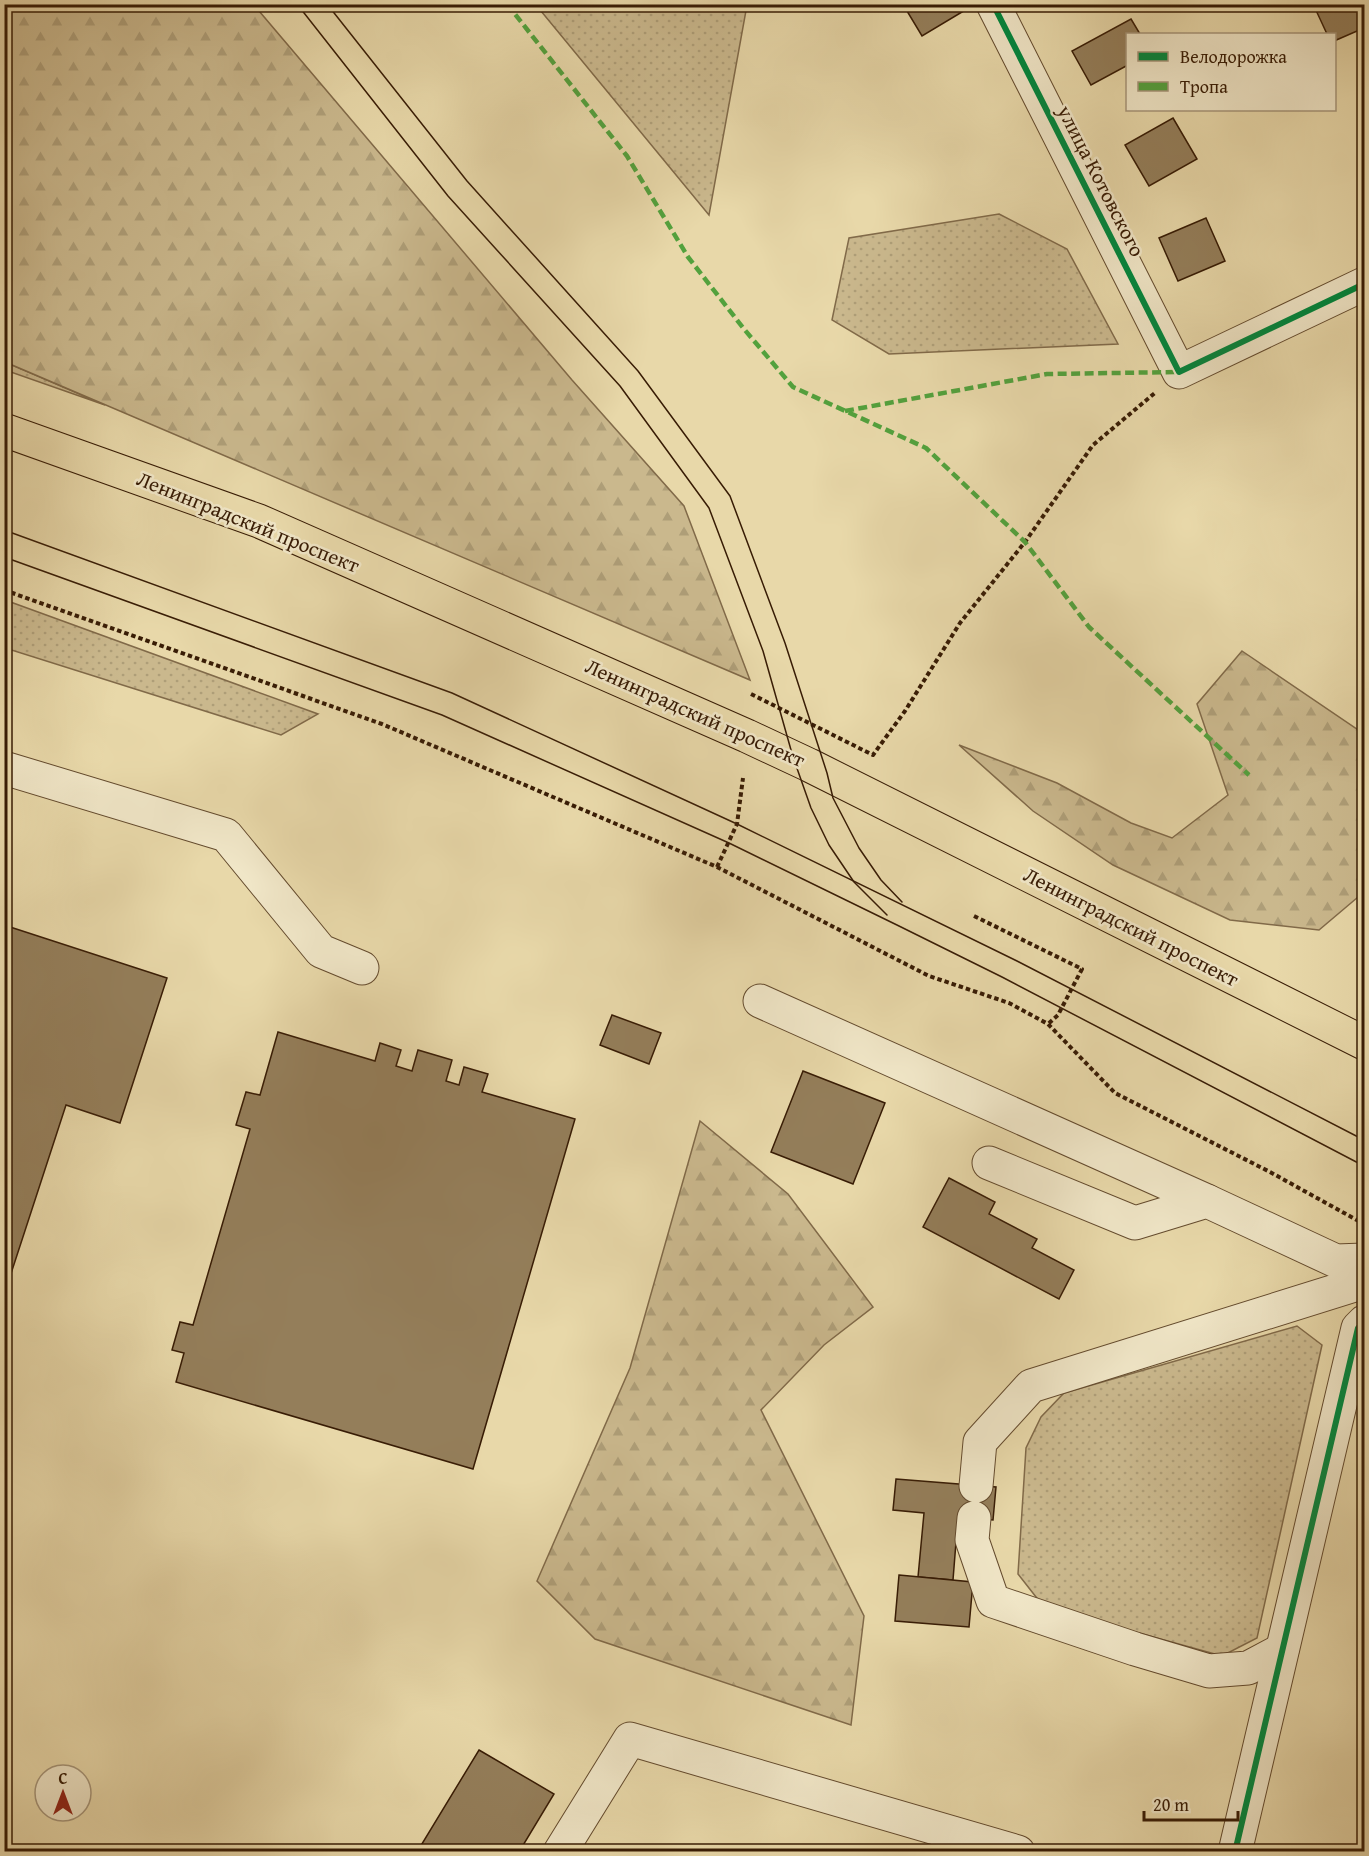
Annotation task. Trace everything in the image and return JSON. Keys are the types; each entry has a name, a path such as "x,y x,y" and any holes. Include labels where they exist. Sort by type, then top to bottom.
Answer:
{"main road":[{"name":"Ленинградский проспект","path":"4,430 259,521 747,736 1365,1043"}],"street":[{"name":"улица Котовского","path":"993,4 1179,372"},
{"path":"1179,372 1365,284"},
{"path":"4,768 226,835 321,951 362,968"},
{"path":"760,1001 1336,1261 1365,1260"},
{"path":"989,1163 1135,1223 1207,1201"},
{"path":"976,1486 980,1442 1030,1386 1365,1282"},
{"path":"1235,1851 1358,1328 1365,1322"},
{"path":"974,1518 972,1540 993,1601 1135,1649 1209,1671 1248,1668 1282,1650"},
{"path":"560,1851 630,1738 1018,1851"}],"path":[{"path":"751,694 873,755 905,711 960,622 1025,542 1093,445 1179,372"},
{"path":"4,590 382,724 717,867 929,976 1010,1003 1048,1024 1115,1093 1270,1172 1365,1224"},
{"path":"717,867 736,824 743,778"},
{"path":"974,916 1082,969 1058,1015 1048,1024"}],"green space":[{"path":"5,4 254,5 572,380 684,506 750,680 5,362"},
{"path":"536,5 747,5 709,215"},
{"path":"999,214 1067,249 1118,344 889,354 832,320 849,238"},
{"path":"5,362 105,405 5,370"},
{"path":"5,600 318,714 281,735 5,648"},
{"path":"1242,651 1364,734 1364,892 1319,930 1230,920 1113,865 1033,811 959,745 1057,783 1131,823 1172,838 1228,795 1197,704"},
{"path":"700,1121 788,1194 873,1307 824,1345 761,1410 864,1616 851,1725 595,1639 537,1581 630,1368"},
{"path":"1297,1326 1322,1345 1257,1638 1222,1656 1099,1622 1040,1602 1018,1574 1026,1448 1041,1417 1064,1393"}],"building":[{"path":"906,4 972,4 972,6 922,36 904,6"},
{"path":"1316,4 1364,4 1364,28 1336,40 1336,33 1327,33 1314,6"},
{"path":"1131,19 1139,33 1126,33 1126,66 1091,85 1072,51"},
{"path":"1173,118 1197,159 1149,186 1125,145"},
{"path":"1206,218 1225,261 1178,281 1159,238"},
{"path":"4,925 167,978 120,1123 66,1105 4,1295"},
{"path":"612,1015 661,1033 649,1064 600,1045"},
{"path":"278,1032 375,1061 380,1043 401,1050 396,1066 412,1071 418,1050 452,1060 446,1081 459,1085 464,1067 488,1074 482,1092 575,1119 473,1469 176,1382 184,1353 172,1350 180,1322 193,1325 250,1129 236,1125 246,1092 260,1095"},
{"path":"803,1071 885,1103 853,1184 771,1152"},
{"path":"949,1178 995,1202 989,1214 1037,1239 1032,1248 1074,1270 1059,1299 923,1227"},
{"path":"896,1479 996,1487 993,1520 958,1517 953,1580 918,1577 924,1513 893,1510"},
{"path":"899,1575 973,1582 969,1627 895,1621"},
{"path":"479,1750 554,1794 519,1852 417,1852"}],"tram line":[{"path":"297,4 448,196 620,386 709,508 763,651 793,757 811,808 829,845 854,882 887,915"},
{"path":"327,4 467,181 638,371 730,496 785,643 833,798 859,848 881,880 902,902"},
{"path":"4,530 452,693 737,824 1017,961 1364,1140"},
{"path":"4,557 442,715 729,843 1002,977 1364,1166"}],"marked path":[{"path":"507,4 627,156 688,257 793,387 926,448 1025,542 1089,627 1249,775"},
{"path":"845,411 1047,374 1179,372"}],"cycle path":[{"path":"993,4 1179,372 1364,284"},
{"path":"1235,1852 1358,1328 1364,1322"}]}
